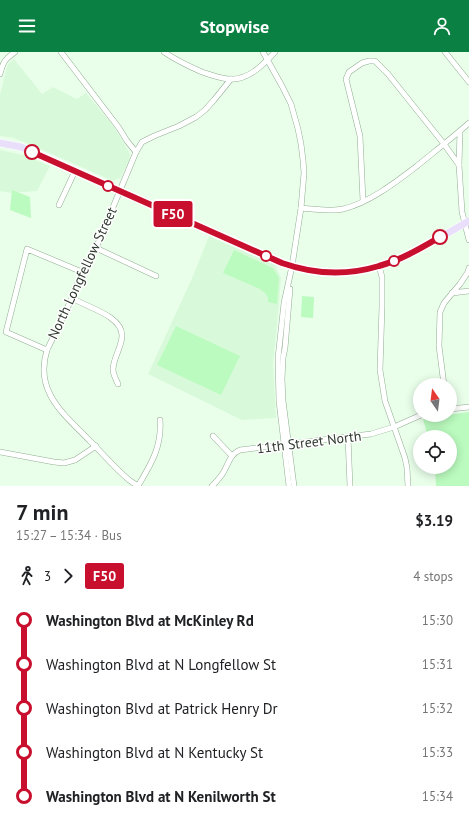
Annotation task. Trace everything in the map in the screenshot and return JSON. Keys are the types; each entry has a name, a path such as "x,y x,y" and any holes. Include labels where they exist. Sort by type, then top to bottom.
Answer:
{"main road":[{"path":"0,143 21,147 282,263 303,269 334,273 350,272 379,266 405,256 467,222"}],"street":[{"path":"0,74 4,62 15,52"},
{"path":"61,52 136,152 142,142 196,117 205,110 231,79"},
{"path":"164,52 191,68 217,77 231,79 251,73 275,52"},
{"path":"259,52 262,57 267,60"},
{"path":"263,52 287,95 293,110 301,144 304,173 301,208 292,266 284,303 278,358 279,401 294,486"},
{"path":"445,52 469,82"},
{"path":"363,201 360,136 346,79 349,72 362,63 369,61 375,62 388,74 459,165"},
{"path":"301,208 335,210 363,201 392,185 469,123"},
{"path":"460,131 459,165 462,212 467,222 469,240"},
{"name":"North Longfellow Street","path":"136,152 96,248 82,272 72,298 47,350 44,372 46,384 51,397 60,410 128,480 138,486"},
{"path":"59,205 75,171"},
{"path":"96,248 156,276"},
{"path":"47,350 6,332 27,249 82,272"},
{"path":"379,266 382,277 380,370 385,401 405,458 408,486"},
{"path":"443,378 438,346 440,312 444,303 460,284 469,268"},
{"path":"452,293 469,291"},
{"path":"72,298 110,317 118,325 121,331 122,341 113,371 118,384"},
{"path":"457,408 469,407"},
{"name":"11th Street North","path":"232,456 244,450 371,434 413,418"},
{"path":"138,486 149,468 156,452 160,438 160,420"},
{"path":"213,436 232,456 213,486"},
{"path":"348,437 350,486"},
{"path":"286,445 289,486"},
{"path":"0,452 54,462 69,463 96,446"}],"shaded area":[{"path":"14,59 42,94 53,87 77,99 86,93 114,127 129,152 129,160 120,179 118,178 116,180 111,180 15,138 0,136 0,95 7,67"},
{"path":"0,150 23,155 50,166 37,191 11,193 0,191"},
{"path":"209,236 275,265 281,278 273,364 276,418 242,420 148,374 193,276"}],"green space":[{"path":"12,190 30,197 31,218 10,210"},
{"path":"234,250 273,268 279,278 277,304 268,302 266,294 260,289 223,273"},
{"path":"302,296 314,297 313,318 301,317"},
{"path":"176,326 240,356 221,395 157,365"},
{"path":"469,412 469,486 436,486 435,474 457,474 457,430 426,430 424,422 457,422 457,414"}],"bus line":[{"name":"F50","path":"32,152 53,160 282,263 303,269 334,273 365,270 394,261 440,237"}]}
